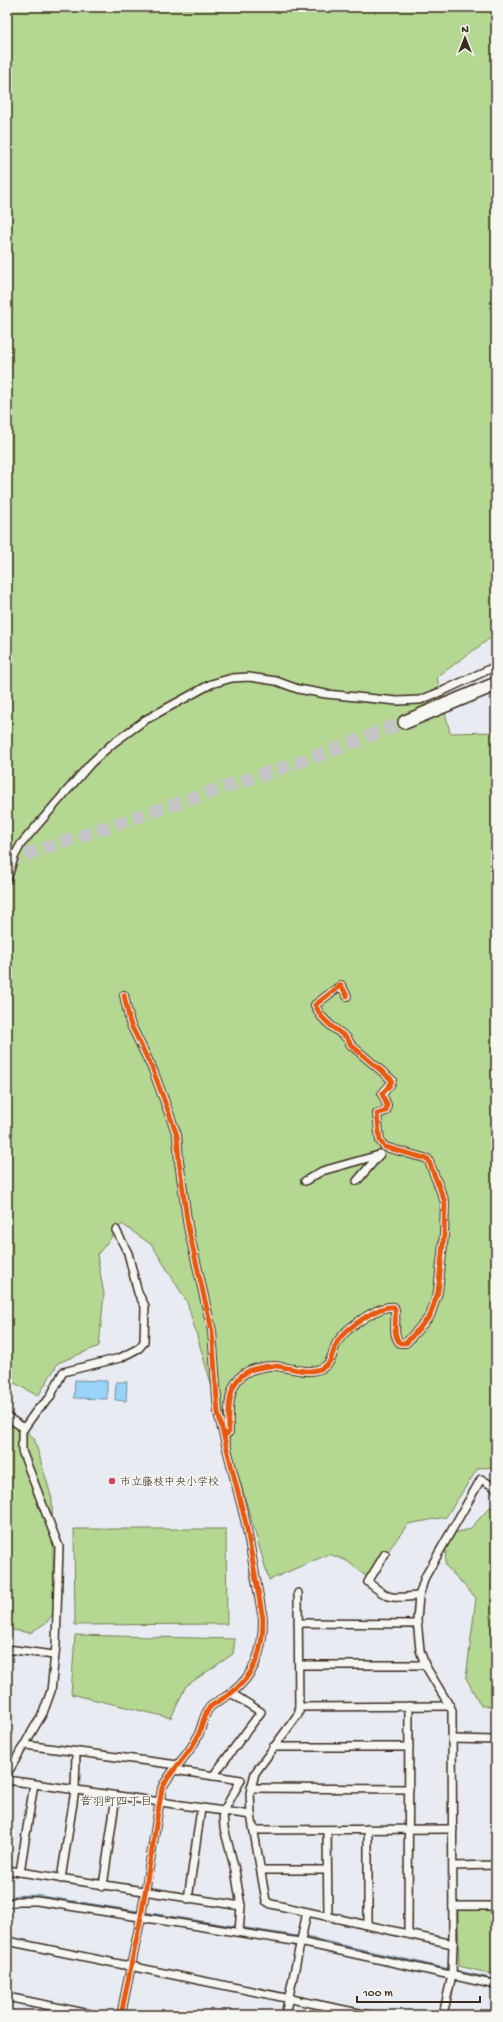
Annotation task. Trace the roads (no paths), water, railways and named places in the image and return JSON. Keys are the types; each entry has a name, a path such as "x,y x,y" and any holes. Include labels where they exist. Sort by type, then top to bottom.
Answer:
{"highway":[{"path":"405,722 496,684"}],"street":[{"path":"7,880 14,856 21,844 91,763 112,744 145,720 211,684 232,678 249,677 326,694 397,701 420,700 496,666"},
{"path":"224,1436 229,1432 229,1397 234,1385 241,1375 251,1369 270,1366 305,1372 325,1366 331,1359 337,1342 346,1332 365,1318 388,1306 394,1307 396,1334 400,1343 406,1343 430,1316 438,1292 444,1235 445,1202 428,1159 385,1147 380,1141 377,1114 386,1110 387,1105 382,1094 390,1085 392,1080 351,1045 347,1038 332,1026 314,1005 341,985 347,996"},
{"path":"121,2015 140,1917 162,1788 198,1737 207,1712 211,1707 245,1681 257,1660 262,1644 263,1619 246,1524 216,1399 212,1331 188,1227 177,1135 153,1070 130,1023 124,995"},
{"path":"357,1181 380,1155 385,1147"},
{"path":"305,1181 322,1171 380,1155"},
{"path":"7,1774 43,1713 51,1691 54,1656 59,1547 22,1451 24,1428 37,1410 49,1399 64,1372 120,1358 139,1348 144,1342 145,1306 138,1293 128,1253 116,1230"},
{"path":"7,1417 24,1428"},
{"path":"443,2015 452,1976 453,1944 452,1710 425,1665 420,1650 417,1624 419,1596 425,1577 481,1479 496,1488"},
{"path":"385,1554 368,1582 385,1596 391,1598 419,1596"},
{"path":"298,1593 299,1713 255,1774 251,1788 251,1815 266,1901 328,1917 453,1944"},
{"path":"298,1623 417,1624"},
{"path":"7,1649 54,1656"},
{"path":"299,1665 425,1665"},
{"path":"213,1776 261,1712 231,1693"},
{"path":"408,1934 409,1706"},
{"path":"299,1707 450,1706"},
{"path":"452,1739 496,1740"},
{"path":"25,1745 176,1768 241,1780 222,1812 224,1828 235,1870 241,1906 239,1932"},
{"path":"274,1747 409,1747"},
{"path":"61,1879 75,1790 76,1752"},
{"path":"7,1780 251,1815"},
{"path":"20,1872 34,1784"},
{"path":"251,1788 409,1789"},
{"path":"103,1886 116,1796"},
{"path":"188,1899 201,1809"},
{"path":"368,1829 368,1925"},
{"path":"254,1830 453,1829"},
{"path":"327,1830 328,1917"},
{"path":"453,1866 496,1865 496,1846"},
{"path":"7,1870 103,1886 241,1906"},
{"path":"261,1870 327,1870"},
{"path":"7,1904 18,1901 36,1901 300,1942 496,1985"},
{"path":"453,1906 496,1906"},
{"path":"285,2015 307,1912"},
{"path":"7,1941 369,2015"},
{"path":"7,1997 95,2015"}],"water":[{"path":"75,1380 107,1381 107,1399 74,1398"},
{"path":"116,1382 127,1382 126,1401 115,1400"}],"waterway":[{"path":"7,1899 21,1896 37,1896 312,1939 496,1980"}],"tunnel":[{"path":"7,861 323,754 405,722"}],"place":[{"name":"市立藤枝中央小学校","path":"112,1481"}],"district":[{"name":"音羽町四丁目","path":"116,1801"}]}
